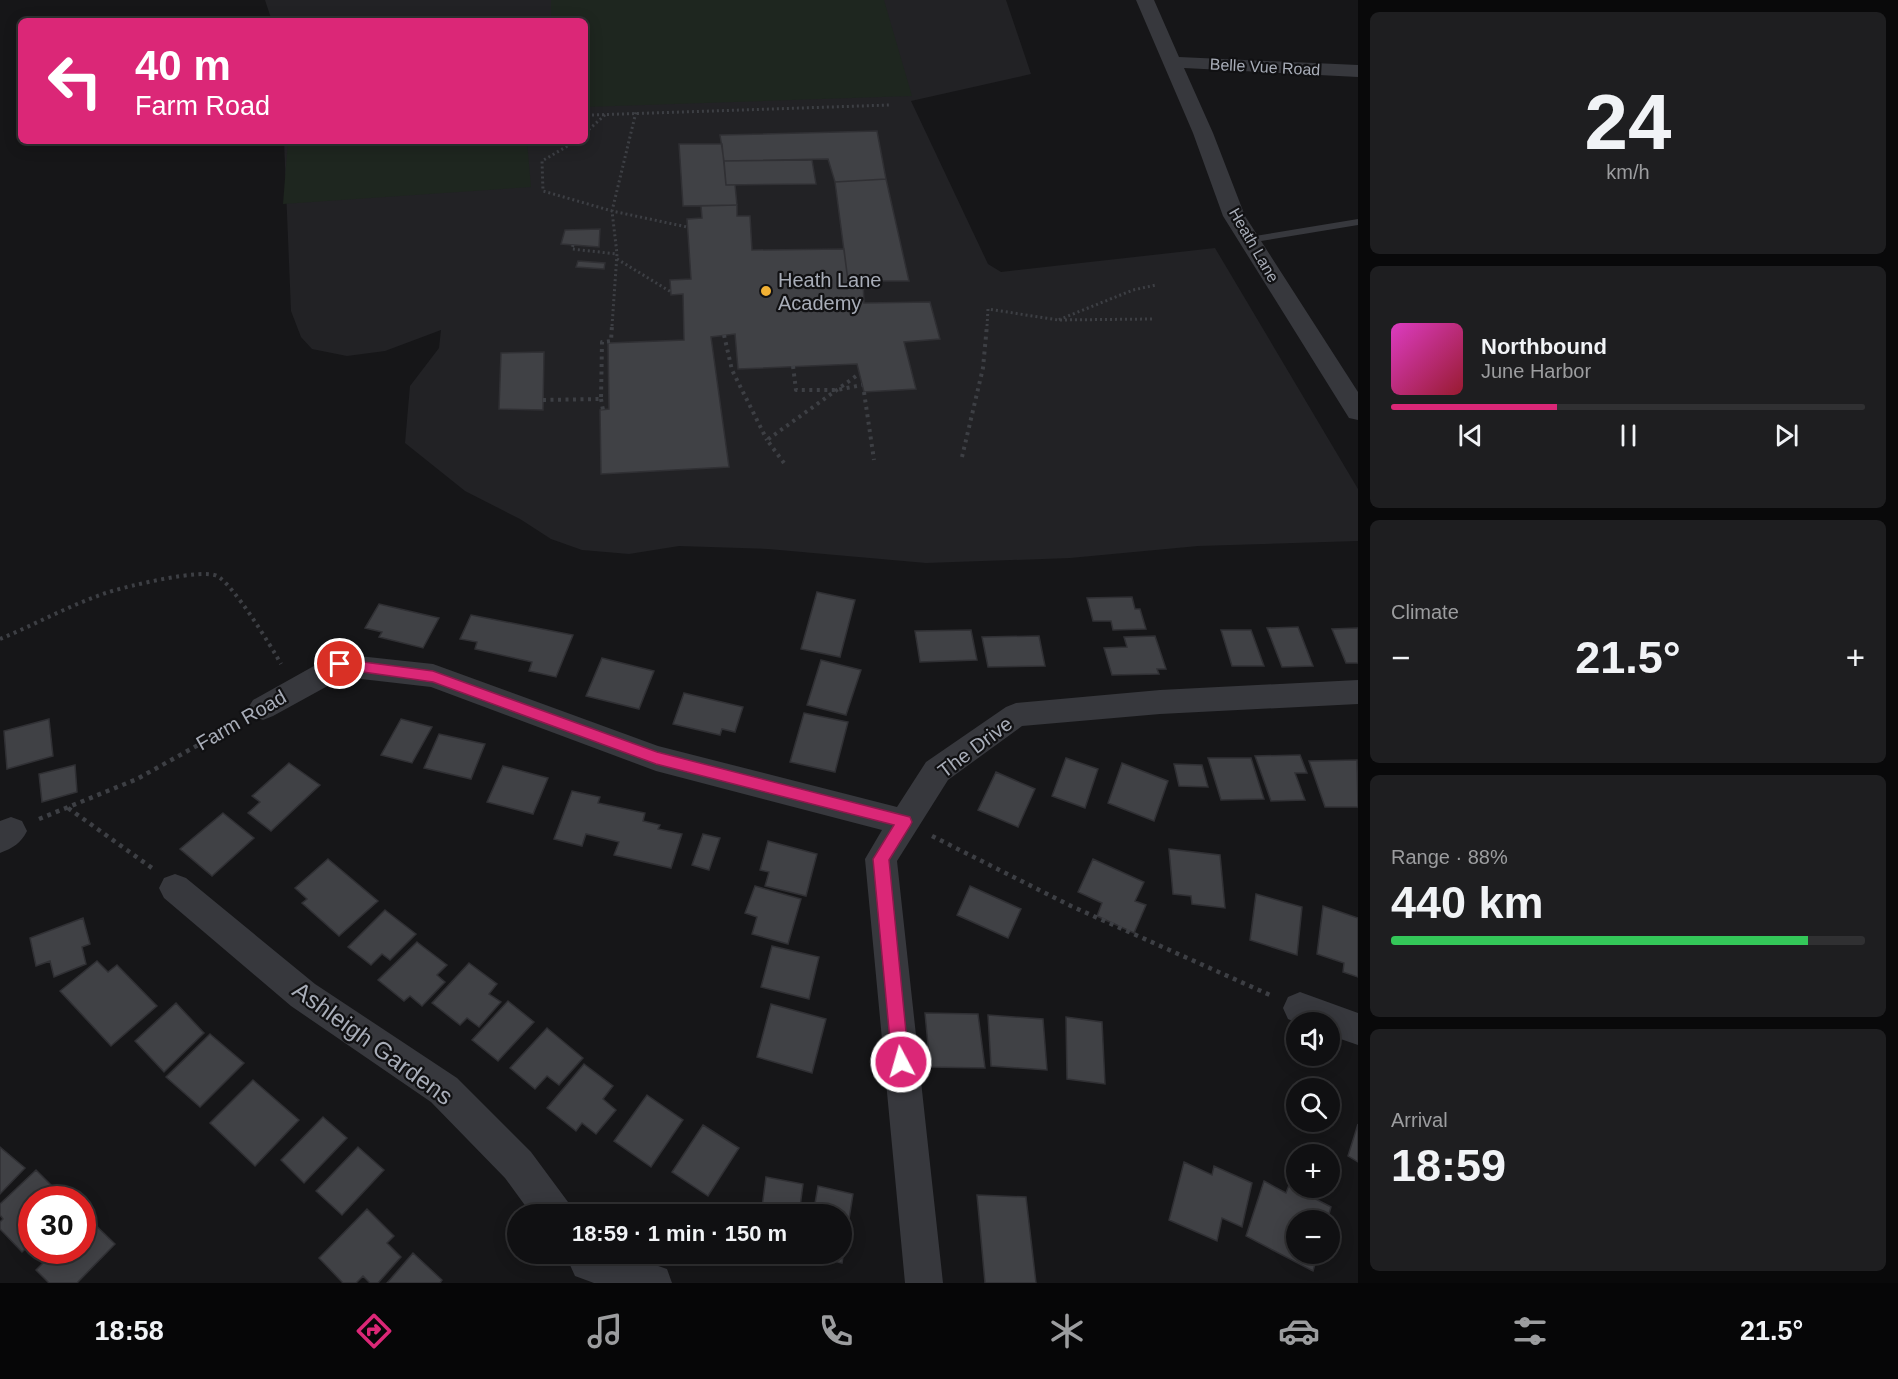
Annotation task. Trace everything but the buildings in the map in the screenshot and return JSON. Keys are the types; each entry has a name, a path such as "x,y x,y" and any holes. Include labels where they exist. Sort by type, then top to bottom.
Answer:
{"street":[{"name":"Heath Lane","path":"1145,0 1203,133 1234,216 1358,412"},
{"name":"Belle Vue Road","path":"1173,62 1358,71"},
{"name":"Farm Road","path":"263,708 294,688 340,664 433,676 656,758 904,822"},
{"name":"The Drive","path":"924,1283 881,859 937,771 1016,715 1160,702 1358,692"},
{"name":"Ashleigh Gardens","path":"175,888 303,995 444,1090 518,1166 547,1204"},
{"path":"1300,1008 1358,1029"},
{"path":"595,1264 653,1283"}],"lane":[{"path":"1249,240 1358,222"}],"path":[{"path":"592,115 890,105"},
{"path":"603,410 601,399 602,342 611,341 617,260 612,211 636,112"},
{"path":"588,130 606,114"},
{"path":"571,144 542,160 543,191 612,211 687,227"},
{"path":"573,245 573,249 617,255"},
{"path":"617,260 671,292"},
{"path":"1058,320 1133,290 1156,285"},
{"path":"962,457 983,368 988,309 1058,320 1152,320"},
{"path":"724,335 732,370 767,440 784,463"},
{"path":"793,366 795,390 837,390 862,385"},
{"path":"767,440 859,374"},
{"path":"864,392 874,460"},
{"path":"543,400 601,399"},
{"path":"0,639 109,592 194,573 216,575 228,586 267,639 294,688"},
{"name":"Farm Road","path":"5,835 136,779 263,708"},
{"path":"67,808 139,856 175,888"},
{"path":"904,822 1071,906 1300,1008"}],"shaded area":[{"name":"Heath Lane Academy","path":"265,0 1006,0 1031,74 911,101 988,264 1001,272 1215,248 1358,489 1358,541 1198,546 1070,558 926,563 768,549 679,546 629,554 582,550 551,539 520,519 465,491 405,443 410,386 439,348 441,330 385,351 347,356 312,349 301,337 291,311 284,144 588,144 588,18 271,18"},
{"path":"551,0 884,0 912,96 588,107 588,18 551,18"},
{"path":"288,144 527,144 531,187 283,204"}],"place":[{"name":"Heath Lane Academy","path":"766,291"}],"route":[{"path":"340,664 433,676 656,758 904,822 881,859 901,1062"}]}
